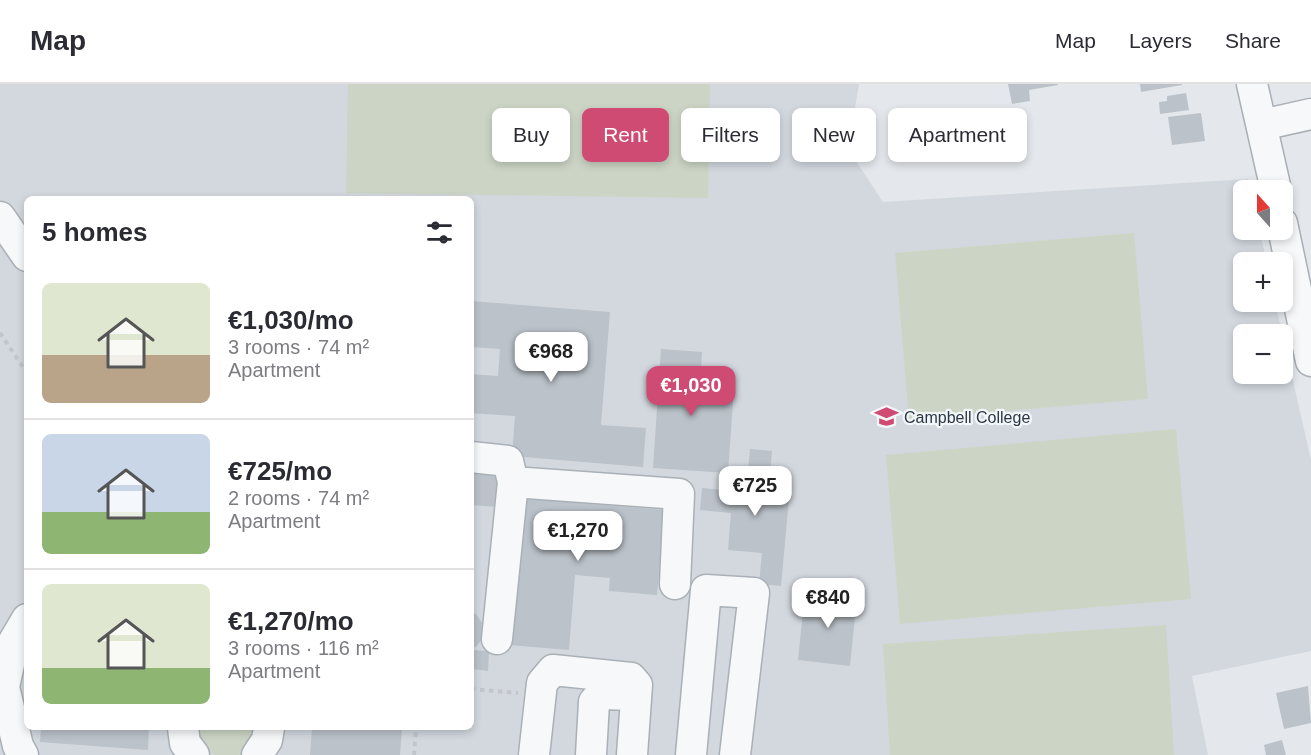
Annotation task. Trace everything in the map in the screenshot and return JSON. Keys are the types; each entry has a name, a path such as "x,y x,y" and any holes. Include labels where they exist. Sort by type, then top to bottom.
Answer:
{"street":[{"path":"1252,84 1274,180"},
{"path":"1262,125 1311,114"},
{"path":"0,217 24,249"},
{"path":"1286,240 1311,362"},
{"path":"474,457 508,461 513,482 497,639"},
{"path":"513,482 679,494 675,584"},
{"path":"691,755 705,590 753,593 735,755"},
{"path":"23,755 18,746 4,687 14,641 24,624"},
{"path":"534,755 542,683 553,670 631,678 637,685 632,755"},
{"path":"591,755 594,702 601,694 636,695"},
{"path":"257,755 267,740 269,730"}],"path":[{"path":"0,333 24,369"},
{"path":"414,755 416,730"}],"shaded area":[{"name":"Campbell College","path":"0,84 859,84 855,108 792,108 792,162 857,162 883,202 1248,179 1233,180 1233,240 1262,240 1264,252 1233,252 1233,312 1277,312 1280,324 1233,324 1233,384 1293,384 1293,381 1311,460 1311,651 1192,676 1208,755 0,755"}],"green space":[{"path":"348,84 710,84 710,108 681,108 681,162 709,162 708,198 346,193"},
{"path":"1134,233 1148,399 909,419 895,253"},
{"path":"1176,429 1191,599 900,624 886,455"},
{"path":"1166,625 1174,755 890,755 883,644"},
{"path":"197,730 259,730 243,753 239,755 215,755 208,751"}],"building":[{"path":"1008,84 1058,85 1029,90 1030,101 1012,104"},
{"path":"1140,84 1182,84 1182,85 1141,92"},
{"path":"1186,93 1189,110 1160,114 1159,102 1167,101 1167,96"},
{"path":"1201,113 1205,141 1172,145 1168,117"},
{"path":"474,301 610,312 601,425 646,428 643,467 512,456 515,416 474,413 474,374 498,376 500,349 474,347"},
{"path":"661,349 702,352 700,384 734,387 728,473 653,468"},
{"path":"750,449 772,451 768,497 789,499 781,586 759,584 762,553 728,550 731,513 700,510 702,488 746,492"},
{"path":"474,467 501,469 499,507 474,505"},
{"path":"522,498 665,510 657,595 609,591 610,578 575,575 569,650 509,645"},
{"path":"805,592 857,597 850,666 798,660"},
{"path":"474,613 483,624 482,639 474,647"},
{"path":"474,650 489,651 488,671 474,669"},
{"path":"1308,686 1311,723 1284,729 1276,693"},
{"path":"41,730 149,730 148,750 40,742"},
{"path":"312,730 402,730 400,755 310,755"},
{"path":"1282,740 1286,755 1266,755 1264,745"}],"place":[{"name":"Campbell College","path":"886,417"}]}
